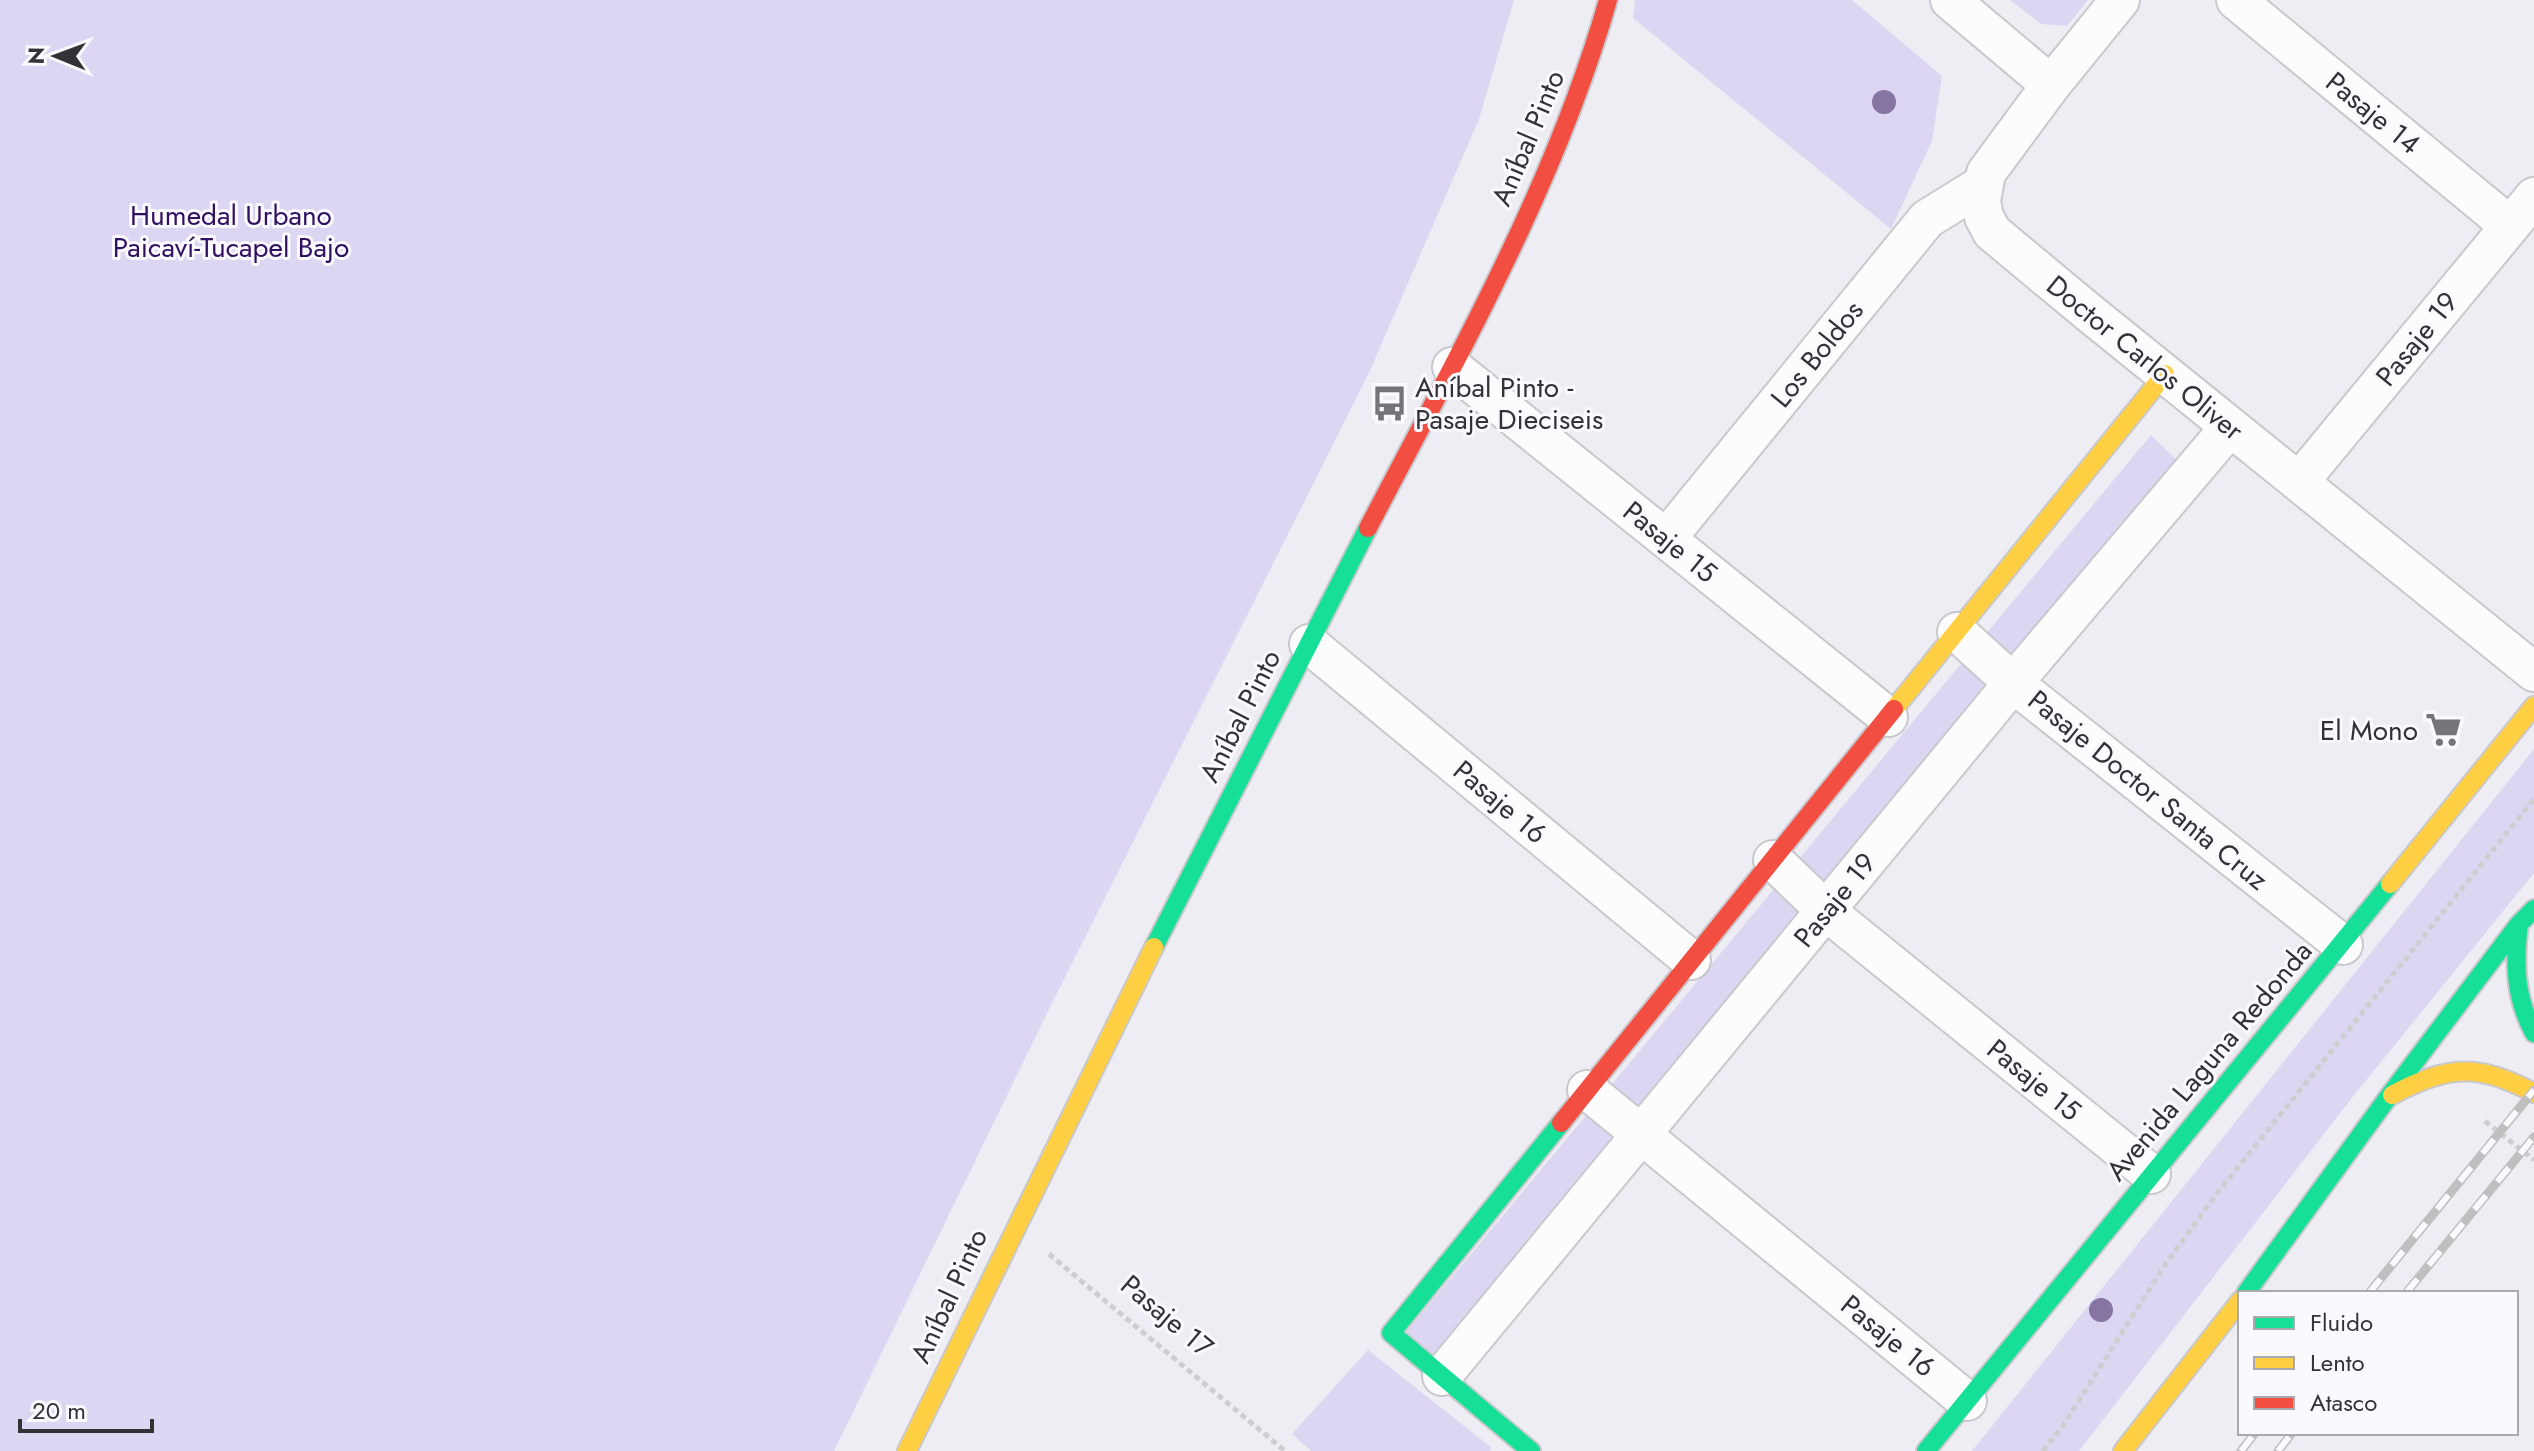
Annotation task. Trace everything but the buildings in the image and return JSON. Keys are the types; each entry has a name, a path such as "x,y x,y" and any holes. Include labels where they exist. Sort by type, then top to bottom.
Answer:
{"street":[{"name":"Aníbal Pinto","path":"907,1451 1013,1224 1452,367 1546,175 1574,107 1608,0"},
{"path":"1950,0 2051,85"},
{"path":"1982,185 1993,160 2120,0"},
{"name":"Pasaje 14","path":"2236,0 2510,226"},
{"name":"Doctor Carlos Oliver","path":"1982,185 1984,217 1992,232 2534,672"},
{"name":"Los Boldos","path":"1666,539 1927,219 1982,185"},
{"name":"Pasaje 19","path":"2299,482 2534,197"},
{"name":"Pasaje 15","path":"1452,367 1888,717"},
{"path":"1524,1449 1391,1333 2165,374"},
{"name":"Pasaje 19","path":"1442,1376 2013,683 2230,427"},
{"name":"Pasaje Doctor Santa Cruz","path":"1957,632 2013,683 2343,945"},
{"name":"Pasaje 16","path":"1309,644 1691,960"},
{"name":"Avenida Laguna Redonda","path":"1926,1451 2151,1174 2343,945 2534,706"},
{"name":"Pasaje 15","path":"1773,860 1826,911 2151,1174"},
{"path":"2247,1291 2389,1096 2519,924 2534,909"},
{"path":"2519,924 2515,975 2525,1018 2534,1033"},
{"path":"2389,1096 2428,1077 2465,1069 2488,1071 2534,1093"},
{"name":"Pasaje 16","path":"1587,1090 1967,1401"},
{"path":"2123,1451 2238,1304"}],"path":[{"path":"2043,1451 2064,1424 2165,1265 2215,1196 2534,799"},
{"path":"2476,1114 2534,1160"},
{"name":"Pasaje 17","path":"1013,1224 1285,1451"}],"green space":[{"name":"Humedal Urbano Paicaví-Tucapel Bajo","path":"0,0 1514,0 1479,119 1369,373 1051,1005 834,1451 0,1451"},
{"path":"1635,0 1852,0 1942,76 1932,141 1891,229 1633,18"},
{"path":"2010,0 2088,0 2067,26 2041,24"},
{"path":"2151,435 2177,460 1432,1362 1402,1337"},
{"path":"2534,749 2534,873 2351,1099 2079,1451 1972,1451"},
{"path":"1368,1350 1492,1448 1490,1451 1311,1451 1292,1434"}],"railway":[{"path":"2371,1291 2534,1090"},
{"path":"2408,1291 2534,1137"},
{"path":"2241,1451 2253,1435"},
{"path":"2278,1451 2290,1435"}],"traffic: fast":[{"path":"1154,947 1368,528"},
{"path":"1926,1451 2390,884"},
{"path":"2247,1291 2389,1096 2519,924 2534,909"},
{"path":"2519,924 2518,980 2523,1007 2534,1033"},
{"path":"1531,1451 1391,1333 1561,1123"}],"traffic: slow":[{"path":"1894,709 2165,374"},
{"path":"2390,884 2534,706"},
{"path":"907,1451 1154,947"},
{"path":"2392,1095 2430,1078 2463,1072 2496,1076 2534,1093"},
{"path":"2123,1451 2238,1304"}],"traffic: jam":[{"path":"1368,528 1502,270 1561,137 1608,0"},
{"path":"1561,1123 1894,709"}],"place":[{"name":"Aníbal Pinto - Pasaje Dieciseis","path":"1389,403"},
{"name":"El Mono","path":"2444,730"}]}
